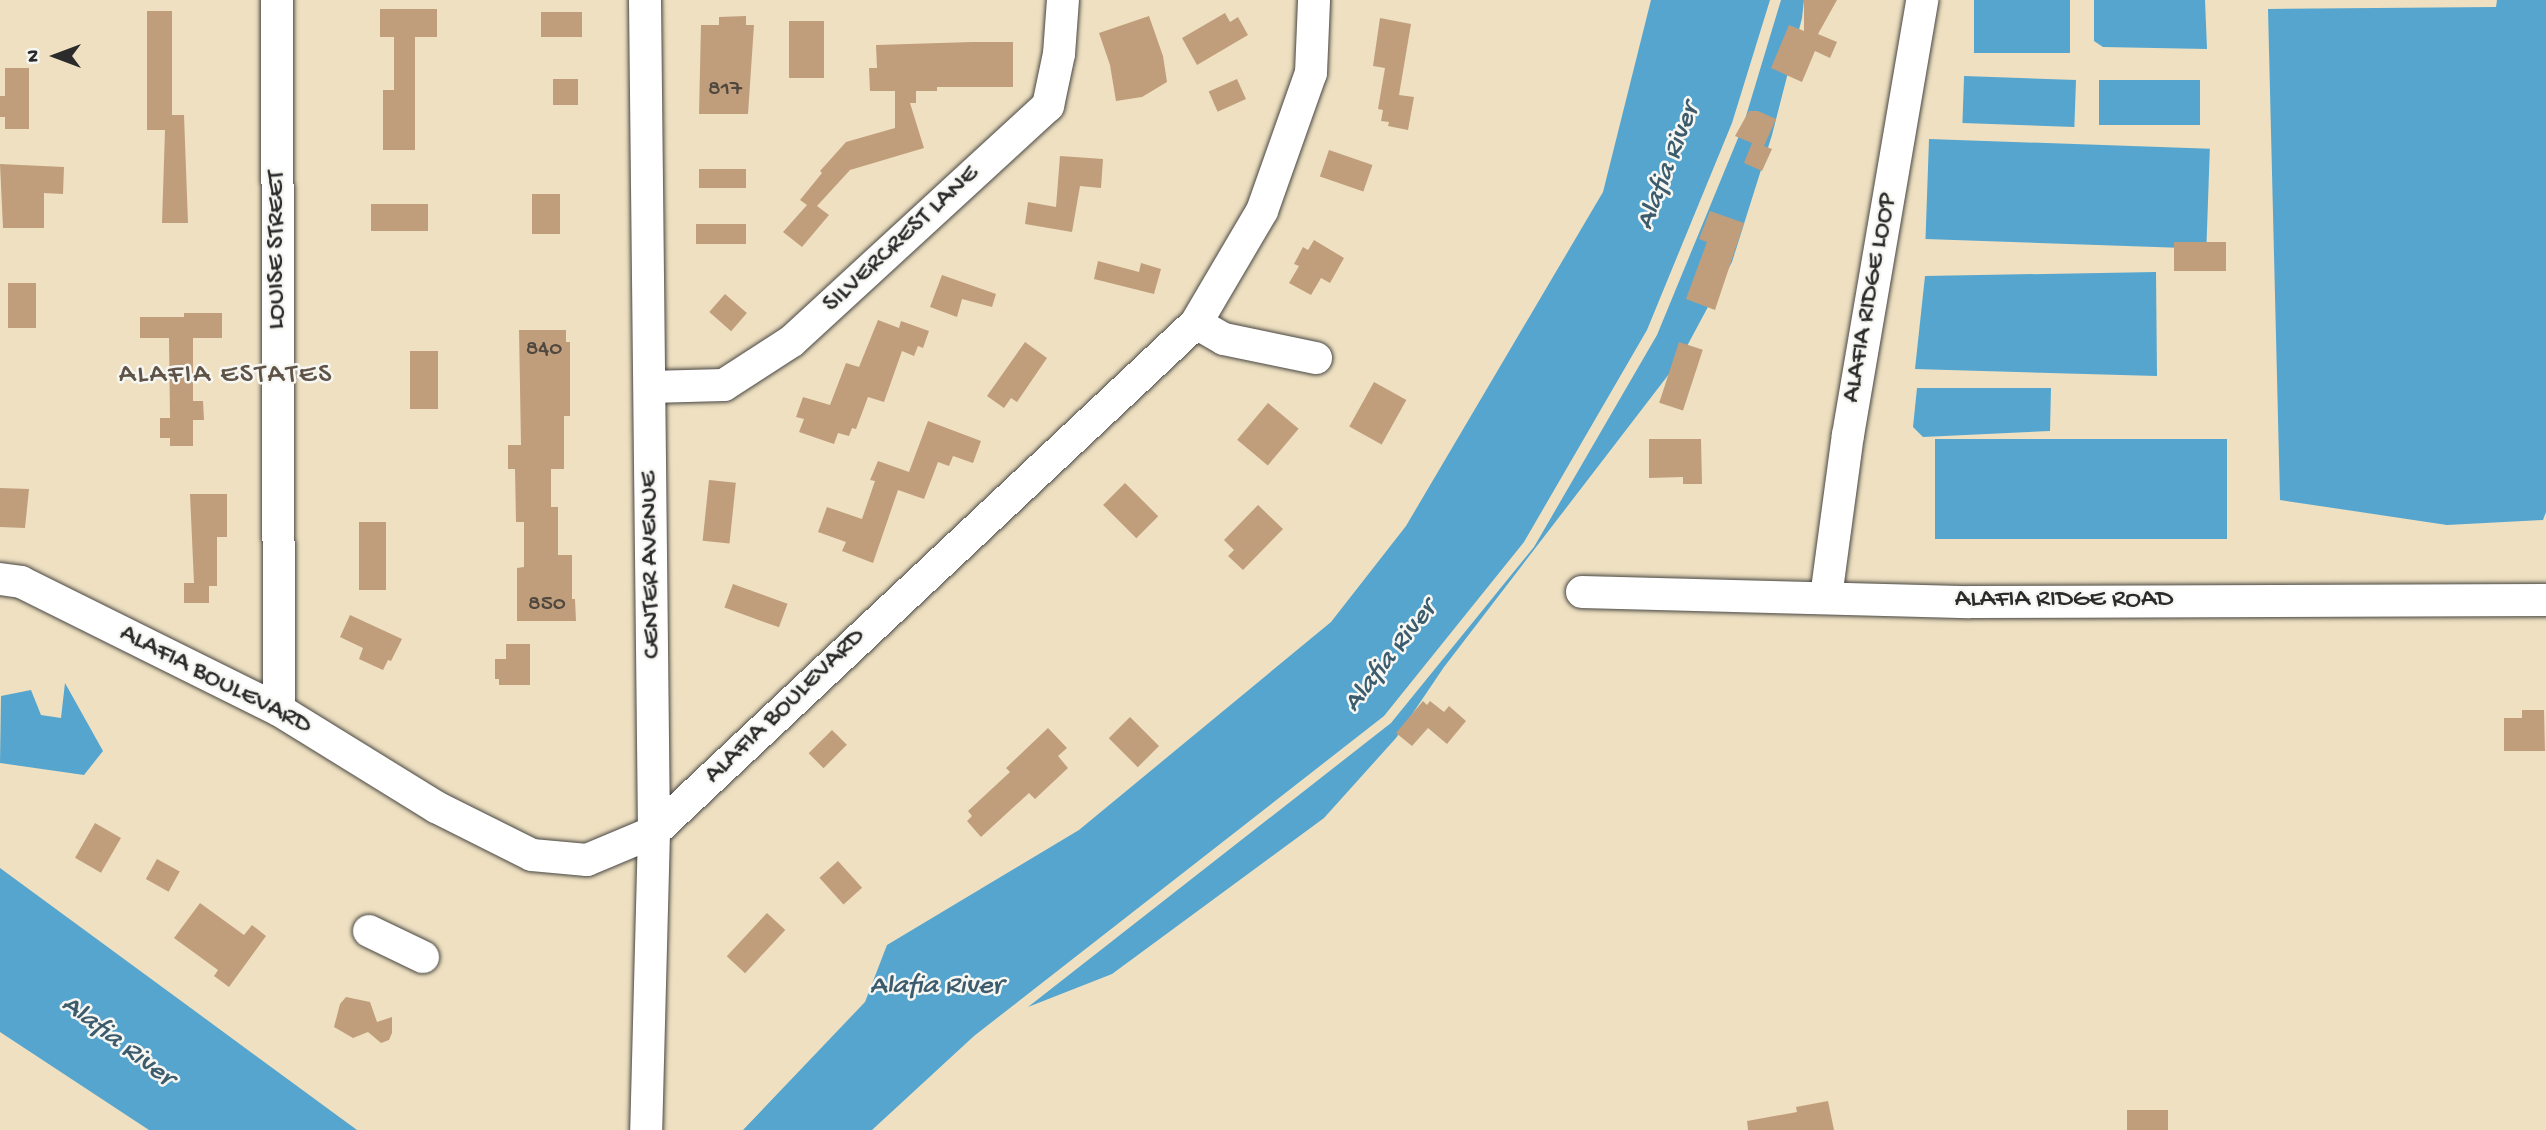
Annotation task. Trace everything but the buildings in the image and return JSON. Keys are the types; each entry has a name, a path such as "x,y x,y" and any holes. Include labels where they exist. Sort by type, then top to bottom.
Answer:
{"street":[{"name":"LOUISE STREET","path":"277,0 279,710"},
{"name":"CENTER AVENUE","path":"645,0 654,832 646,1130"},
{"name":"SILVERCREST LANE","path":"650,387 724,385 792,341 1048,106 1059,54 1063,0"},
{"name":"ALAFIA BOULEVARD","path":"0,579 21,582 279,710 436,807 533,855 587,860 654,832 1196,323 1262,211 1271,187 1311,73 1314,0"},
{"name":"ALAFIA RIDGE LOOP","path":"1826,597 1848,435 1922,0"},
{"path":"1196,323 1224,339 1316,358"},
{"name":"ALAFIA RIDGE ROAD","path":"1582,592 1970,602 2546,600"},
{"path":"369,931 423,957"}],"water":[{"name":"Alafia River","path":"1651,0 1770,0 1732,123 1647,330 1524,542 1384,716 974,1036 872,1130 743,1130 865,1002 887,945 1079,830 1331,622 1406,526 1603,192"},
{"path":"1781,0 1804,0 1802,18 1772,135 1732,262 1679,361 1444,667 1396,738 1324,818 1112,974 1028,1007 1391,723 1534,547 1657,335 1743,126"},
{"path":"1974,0 2070,0 2070,53 1974,53"},
{"path":"2094,0 2205,0 2207,49 2103,47 2094,41"},
{"path":"2497,0 2546,0 2546,512 2543,520 2447,525 2280,500 2268,9 2496,7"},
{"path":"1964,76 2076,80 2074,127 1962,123"},
{"path":"2099,80 2200,80 2200,125 2099,125"},
{"path":"1929,139 2210,149 2206,249 1926,239"},
{"path":"2156,272 2157,376 1915,369 1925,276"},
{"path":"1917,388 2051,388 2050,431 1923,437 1913,427"},
{"path":"1935,439 2227,439 2227,539 1935,539"},
{"path":"65,683 103,751 84,775 0,763 1,696 31,690 41,715 61,718"},
{"name":"Alafia River","path":"0,868 357,1130 149,1130 0,1032"}],"district":[{"name":"ALAFIA ESTATES","path":"226,376"}]}
